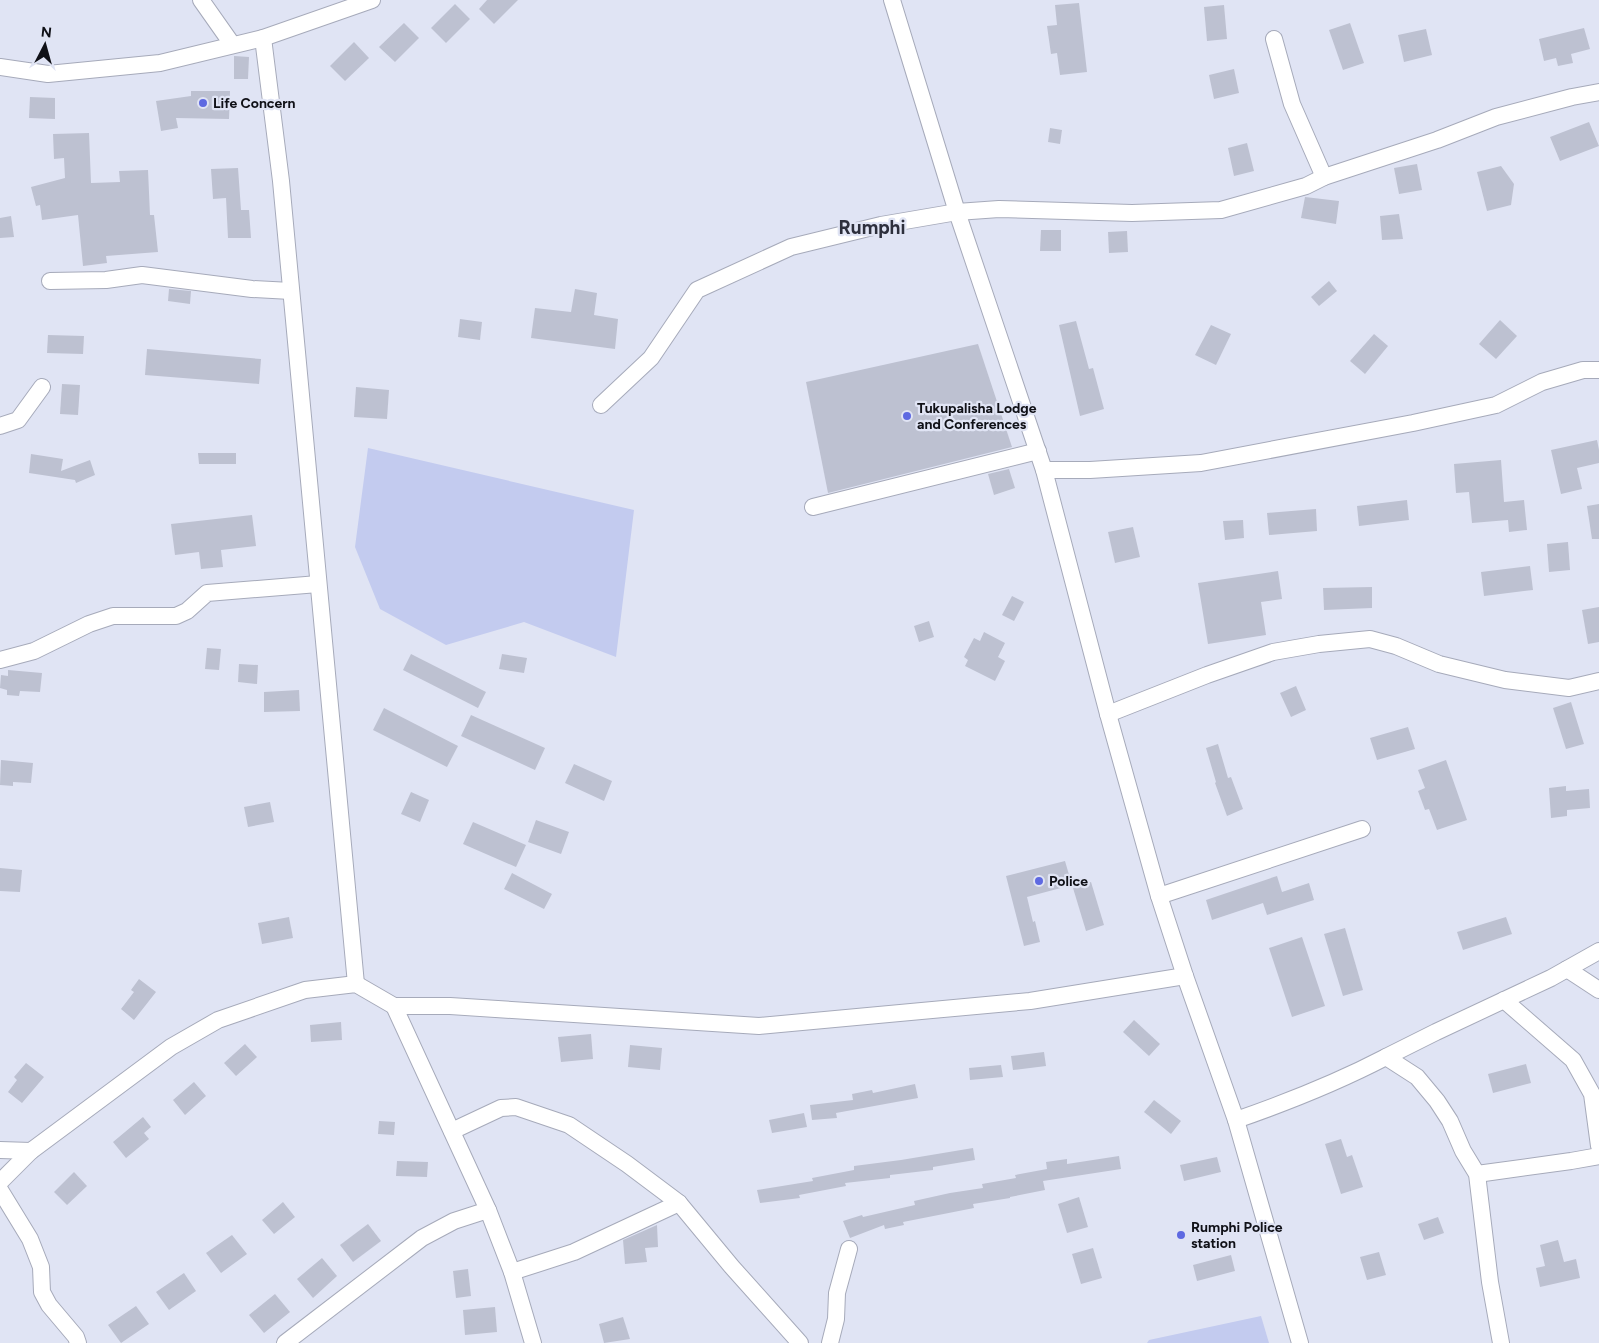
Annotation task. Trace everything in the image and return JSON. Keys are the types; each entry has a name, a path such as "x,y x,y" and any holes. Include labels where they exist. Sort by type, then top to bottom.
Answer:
{"street":[{"path":"201,0 232,44"},
{"path":"0,67 48,74 160,62 262,38 372,0"},
{"path":"892,0 957,212 1044,470 1108,714 1159,896 1236,1120 1300,1343"},
{"path":"262,38 281,181 356,984"},
{"path":"1274,39 1292,104 1324,176"},
{"path":"601,405 651,358 698,290 791,247 881,225 957,212 999,209 1132,213 1221,210 1306,186 1324,176 1437,140 1496,118 1572,97 1599,92"},
{"path":"50,281 106,280 142,275 252,289 291,291"},
{"path":"1044,470 1090,470 1201,463 1413,424 1496,405 1542,382 1582,370 1599,360"},
{"path":"1582,370 1599,370"},
{"path":"0,426 18,420 42,387"},
{"path":"814,507 1038,451"},
{"path":"0,660 34,650 89,624 113,616 176,616 187,611 207,593 318,584"},
{"path":"1108,714 1207,675 1273,652 1319,644 1370,639 1396,646 1439,664 1505,680 1569,688 1599,681"},
{"path":"1159,896 1362,828"},
{"path":"1236,1120 1286,1103 1344,1079 1567,969 1599,950"},
{"path":"1567,969 1599,990"},
{"path":"0,1182 31,1152 170,1047 218,1020 305,990 356,984 394,1006 460,1006 759,1026 1030,1001 1185,976"},
{"path":"1504,1000 1573,1060 1592,1094 1599,1146"},
{"path":"394,1006 488,1210 512,1272 533,1343"},
{"path":"1386,1057 1417,1077 1437,1101 1450,1121 1463,1151 1477,1174 1490,1282 1501,1343"},
{"path":"452,1130 501,1108 516,1107 568,1126 627,1164 679,1203 732,1267 800,1343"},
{"path":"0,1150 31,1152"},
{"path":"1477,1174 1571,1162 1599,1156"},
{"path":"0,1190 30,1238 42,1267 42,1292 49,1305 76,1337 78,1343"},
{"path":"512,1272 574,1252 679,1203"},
{"path":"285,1343 422,1238 454,1221 488,1210"},
{"path":"830,1343 836,1319 837,1293 849,1249"}],"shaded area":[{"path":"368,448 634,510 616,657 524,622 446,645 380,609 355,547"},
{"path":"1261,1316 1269,1343 1147,1343 1149,1340"}],"building":[{"path":"487,0 518,0 494,24 479,9"},
{"path":"1079,3 1087,72 1060,75 1057,53 1051,54 1047,26 1057,25 1055,5"},
{"path":"455,4 470,19 446,43 431,28"},
{"path":"1224,5 1227,39 1207,41 1204,7"},
{"path":"404,23 419,38 395,62 379,47"},
{"path":"1350,23 1364,63 1343,70 1329,30"},
{"path":"1584,28 1590,49 1571,54 1573,63 1558,66 1556,58 1544,61 1539,39"},
{"path":"1426,29 1432,55 1404,62 1398,35"},
{"path":"354,42 369,58 345,81 330,66"},
{"path":"234,56 249,57 248,79 234,79"},
{"path":"1234,69 1239,93 1214,99 1209,75"},
{"path":"191,91 230,91 229,119 176,118 178,128 161,131 156,101 191,96"},
{"path":"30,97 55,98 55,119 29,118"},
{"path":"1589,122 1599,146 1560,161 1550,137"},
{"path":"1050,128 1062,130 1060,144 1048,142"},
{"path":"89,133 91,183 120,182 119,171 148,170 150,215 154,215 158,252 106,256 107,263 83,266 78,215 42,220 40,205 36,206 31,187 65,178 64,158 54,159 53,134"},
{"path":"1247,143 1254,171 1234,176 1228,148"},
{"path":"1417,164 1422,190 1399,194 1394,168"},
{"path":"1501,166 1514,184 1511,205 1487,211 1477,172"},
{"path":"238,168 241,210 249,210 251,238 228,238 226,198 213,199 211,169"},
{"path":"1305,197 1339,201 1336,224 1301,218"},
{"path":"1399,214 1403,239 1382,240 1380,216"},
{"path":"11,216 14,237 0,238 0,218"},
{"path":"1041,230 1061,230 1061,251 1040,251"},
{"path":"1127,231 1128,252 1109,253 1108,232"},
{"path":"1329,281 1337,291 1319,306 1311,297"},
{"path":"169,289 191,291 190,304 168,301"},
{"path":"575,289 597,293 594,315 618,319 615,349 531,338 535,308 571,312"},
{"path":"460,319 482,322 480,340 458,337"},
{"path":"1500,320 1517,336 1496,359 1479,344"},
{"path":"1076,321 1089,369 1093,368 1104,409 1080,416 1059,325"},
{"path":"1211,325 1231,334 1216,365 1195,355"},
{"path":"1374,334 1388,346 1365,374 1350,361"},
{"path":"48,335 84,336 83,354 47,353"},
{"name":"Tukupalisha Lodge and Conferences","path":"978,344 1012,447 828,493 806,382"},
{"path":"147,349 261,359 259,384 145,375"},
{"path":"62,384 80,385 78,415 60,414"},
{"path":"356,387 389,390 387,419 354,417"},
{"path":"1597,440 1599,463 1577,468 1582,489 1561,494 1551,450"},
{"path":"198,453 236,453 236,464 199,464"},
{"path":"31,454 63,459 61,471 90,460 95,475 76,483 75,480 29,473"},
{"path":"1501,460 1504,502 1524,500 1527,530 1509,532 1508,520 1472,523 1469,492 1456,493 1454,464"},
{"path":"1009,469 1015,488 994,495 988,474"},
{"path":"1407,500 1409,520 1359,526 1357,506"},
{"path":"1599,504 1599,539 1592,539 1587,506"},
{"path":"1316,509 1317,531 1269,535 1267,513"},
{"path":"252,515 256,546 221,550 223,567 201,569 199,552 175,555 171,524"},
{"path":"1243,520 1244,538 1225,540 1223,521"},
{"path":"1133,527 1140,557 1115,563 1108,532"},
{"path":"1568,542 1570,570 1549,572 1547,544"},
{"path":"1530,566 1533,590 1484,596 1481,572"},
{"path":"1278,571 1282,599 1261,602 1266,635 1208,644 1198,583"},
{"path":"1372,587 1372,608 1324,610 1323,588"},
{"path":"1012,596 1024,602 1014,621 1002,615"},
{"path":"1599,607 1599,642 1588,644 1582,610"},
{"path":"929,621 934,637 919,642 914,626"},
{"path":"984,632 1005,643 998,657 1005,661 995,681 965,666 968,660 964,657 974,638 980,641"},
{"path":"207,648 221,649 219,670 205,669"},
{"path":"411,654 486,692 478,708 403,670"},
{"path":"502,654 527,658 524,673 499,669"},
{"path":"239,664 258,665 257,684 238,682"},
{"path":"8,670 42,673 40,692 20,691 19,696 7,695 7,690 0,688 1,675 8,676"},
{"path":"1296,686 1306,710 1291,717 1280,693"},
{"path":"299,690 300,711 264,712 264,692"},
{"path":"1571,702 1584,744 1566,749 1553,708"},
{"path":"384,708 458,746 447,767 373,730"},
{"path":"471,715 545,748 535,770 461,736"},
{"path":"1408,727 1415,749 1377,760 1370,738"},
{"path":"1218,744 1228,778 1231,777 1243,809 1227,816 1215,783 1206,748"},
{"path":"1,760 33,763 31,783 13,782 13,786 0,785"},
{"path":"1446,760 1467,820 1437,830 1429,809 1425,810 1418,791 1425,788 1418,770"},
{"path":"574,764 612,781 604,801 565,783"},
{"path":"1566,786 1566,791 1589,789 1590,808 1567,810 1567,816 1551,818 1549,788"},
{"path":"411,792 429,800 420,822 401,814"},
{"path":"270,802 274,822 248,827 244,807"},
{"path":"536,820 569,832 561,854 528,842"},
{"path":"473,822 526,845 516,867 463,844"},
{"name":"Police","path":"1065,861 1072,885 1027,897 1040,942 1024,946 1006,876"},
{"path":"0,868 22,870 20,892 0,891"},
{"path":"512,873 552,894 544,909 504,889"},
{"path":"1277,876 1282,892 1309,883 1314,900 1267,915 1263,903 1212,920 1206,900"},
{"name":"Police","path":"1091,882 1104,925 1086,931 1073,888"},
{"path":"289,917 293,938 262,944 258,923"},
{"path":"1506,917 1512,934 1463,950 1457,932"},
{"path":"1345,928 1363,990 1343,996 1324,934"},
{"path":"1302,937 1325,1006 1292,1017 1269,948"},
{"path":"139,979 156,992 134,1020 121,1009 134,992 131,990"},
{"path":"1134,1020 1160,1044 1149,1056 1123,1032"},
{"path":"341,1022 342,1040 311,1042 310,1025"},
{"path":"591,1034 593,1059 561,1062 558,1037"},
{"path":"245,1044 257,1057 236,1076 224,1063"},
{"path":"630,1045 662,1048 660,1070 628,1067"},
{"path":"1044,1052 1046,1066 1013,1070 1011,1056"},
{"path":"26,1063 44,1077 22,1103 8,1092 17,1080 14,1077"},
{"path":"1526,1064 1531,1083 1493,1093 1488,1074"},
{"path":"1001,1065 1003,1077 970,1080 969,1068"},
{"path":"194,1082 206,1096 185,1115 173,1100"},
{"path":"915,1084 918,1098 836,1113 837,1118 812,1120 810,1105 853,1100 852,1094 872,1090 873,1093"},
{"path":"1154,1100 1181,1121 1171,1134 1144,1112"},
{"path":"804,1113 807,1127 772,1133 769,1120"},
{"path":"143,1117 151,1127 144,1133 149,1139 126,1158 113,1142"},
{"path":"379,1121 395,1122 394,1135 378,1134"},
{"path":"1341,1139 1347,1157 1352,1155 1363,1187 1341,1194 1325,1144"},
{"path":"973,1148 975,1160 933,1167 933,1170 890,1175 890,1178 845,1183 846,1186 799,1195 800,1198 760,1203 757,1190 813,1181 812,1178 854,1170 854,1166"},
{"path":"1119,1156 1121,1169 1043,1181 1045,1190 973,1204 974,1208 903,1222 904,1225 885,1229 884,1225 850,1238 843,1221 862,1215 863,1217 915,1205 914,1201 983,1188 982,1184 1016,1178 1015,1175 1047,1169 1046,1162 1067,1159 1067,1164"},
{"path":"1217,1157 1221,1172 1184,1181 1180,1165"},
{"path":"397,1161 428,1162 427,1177 396,1176"},
{"path":"74,1172 87,1186 67,1205 54,1192"},
{"path":"1079,1197 1088,1227 1067,1233 1058,1204"},
{"path":"283,1202 295,1217 274,1234 262,1220"},
{"path":"1438,1217 1444,1233 1424,1240 1418,1224"},
{"path":"368,1224 381,1241 353,1262 340,1245"},
{"path":"657,1225 658,1247 645,1248 647,1262 625,1264 623,1240"},
{"path":"232,1235 247,1254 221,1273 206,1253"},
{"path":"1558,1240 1564,1262 1576,1259 1580,1278 1540,1287 1536,1268 1545,1266 1540,1245"},
{"path":"1093,1248 1102,1278 1081,1284 1072,1254"},
{"path":"1379,1252 1386,1275 1367,1280 1360,1257"},
{"path":"1231,1255 1235,1271 1197,1281 1193,1265"},
{"path":"322,1258 337,1276 313,1298 297,1279"},
{"path":"468,1269 471,1296 456,1298 453,1271"},
{"path":"184,1273 196,1291 169,1310 156,1292"},
{"path":"275,1294 290,1312 264,1333 249,1315"},
{"path":"136,1306 149,1324 121,1343 108,1325"},
{"path":"495,1307 497,1332 465,1335 463,1310"},
{"path":"623,1317 630,1339 604,1343 599,1324"}],"place":[{"name":"Life Concern","path":"203,103"},
{"name":"Tukupalisha Lodge and Conferences","path":"907,416"},
{"name":"Police","path":"1039,881"},
{"name":"Rumphi Police station","path":"1181,1235"}],"district":[{"name":"Rumphi","path":"872,227"}]}
